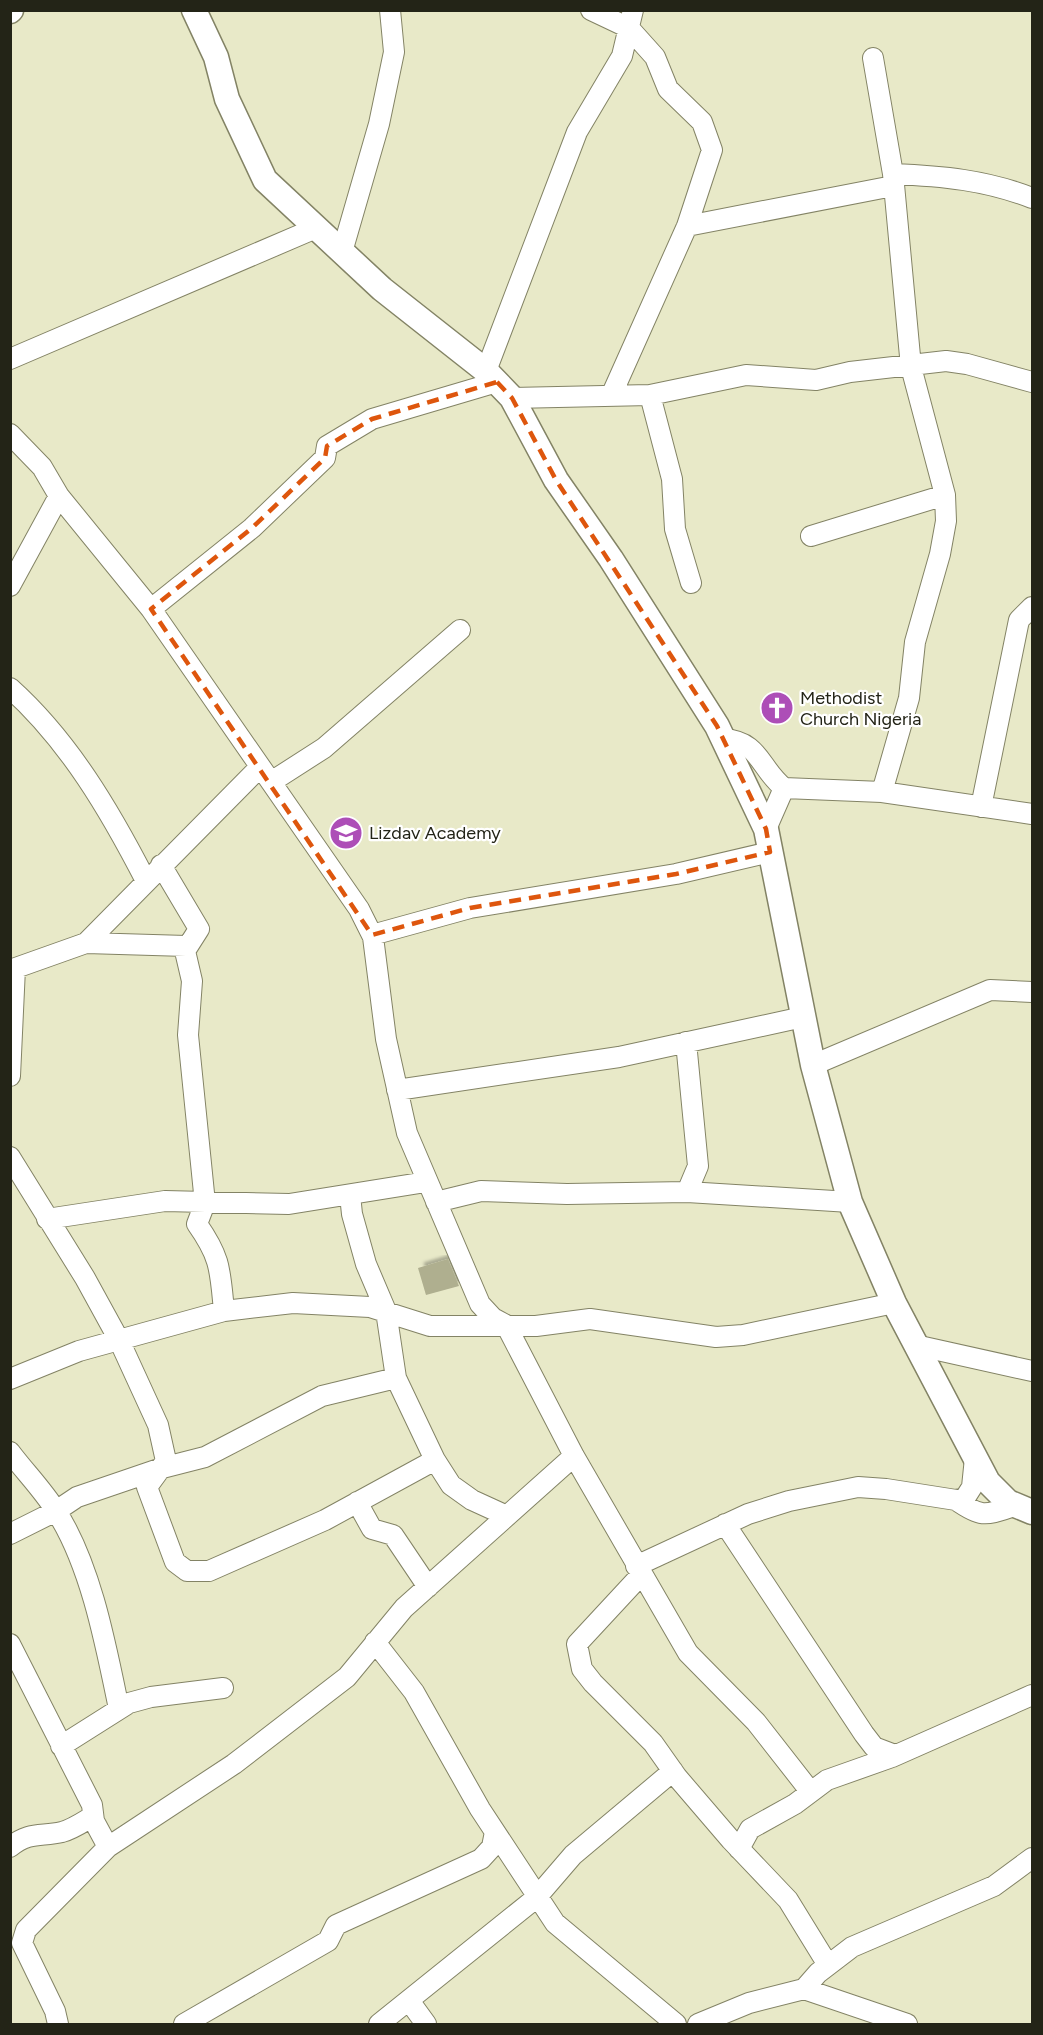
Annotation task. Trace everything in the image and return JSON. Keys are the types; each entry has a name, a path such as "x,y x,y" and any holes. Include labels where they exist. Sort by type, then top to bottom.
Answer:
{"street":[{"path":"194,10 216,57 227,99 265,180 382,289 498,384 556,480 611,558 723,740 768,841 813,1065 850,1202 894,1303 988,1482 1008,1502 1024,1508"},
{"path":"342,252 379,124 394,52 390,10"},
{"path":"591,10 631,19 655,57 668,88 702,122 712,150 687,226 611,396"},
{"path":"498,384 577,132 622,56 631,19"},
{"path":"873,58 893,180 911,367 945,495 946,521 940,554 915,642 909,698 882,792"},
{"path":"687,226 893,180 967,179 999,185 1032,198"},
{"path":"10,359 316,228"},
{"path":"151,609 252,528 325,458 327,446 372,419 498,384 611,396 650,395 746,375 816,380 850,372 946,362 967,364 1032,381"},
{"path":"650,395 672,479 675,529 691,583"},
{"path":"10,434 42,467 59,496 151,609 359,909 372,935 386,1039 406,1133 480,1304 493,1318 506,1325 574,1456 688,1653 756,1722 810,1791"},
{"path":"811,536 945,495"},
{"path":"10,586 59,496"},
{"path":"981,807 1019,620 1032,607"},
{"path":"86,943 161,865 265,774 324,748 460,630"},
{"path":"10,688 36,711 110,812 146,881"},
{"path":"723,740 739,740 753,749 772,778 784,788 882,792 1032,814"},
{"path":"768,841 784,788"},
{"path":"372,935 470,908 676,874 768,841"},
{"path":"161,865 198,923 197,933 186,946 192,981 188,1035 205,1203 197,1224 214,1248 220,1267 224,1311"},
{"path":"10,1076 13,969 86,943 186,946"},
{"path":"813,1065 990,990 1032,992"},
{"path":"397,1090 620,1057 803,1017"},
{"path":"686,1042 698,1166 687,1192"},
{"path":"10,1157 85,1278 119,1340 158,1425 166,1461 149,1481 147,1487 175,1562 187,1571 209,1571 325,1520 435,1460"},
{"path":"47,1219 165,1201 289,1204 426,1182"},
{"path":"436,1202 482,1191 567,1194 687,1192 850,1202"},
{"path":"350,1195 352,1214 366,1264 386,1311 396,1378 435,1460 452,1485 472,1500 507,1516"},
{"path":"10,1379 79,1351 224,1311 293,1303 347,1304 386,1311 430,1326 536,1326 590,1319 716,1337 743,1335 894,1303"},
{"path":"915,1345 1032,1371"},
{"path":"10,1534 56,1511 77,1497 162,1468 205,1457 322,1396 396,1378"},
{"path":"10,1452 56,1511 73,1545 98,1613 119,1709"},
{"path":"58,2025 55,2011 22,1943 26,1930 108,1847 234,1764 347,1677 404,1608 574,1456"},
{"path":"828,1965 788,1900 722,1830 653,1743 592,1683 582,1669 577,1654 577,1644 582,1635 639,1570 725,1524 789,1501 858,1487 956,1500 965,1498 972,1487 975,1458"},
{"path":"956,1500 976,1514 1024,1508"},
{"path":"357,1502 372,1529 393,1535 428,1587"},
{"path":"725,1524 864,1734 874,1747 895,1755"},
{"path":"375,1642 414,1692 495,1832 555,1923 676,2025"},
{"path":"10,1644 92,1805 93,1816 108,1847"},
{"path":"61,1746 119,1709 151,1697 223,1688"},
{"path":"722,1830 750,1829 795,1803 827,1780 895,1755 1032,1695"},
{"path":"379,2025 537,1898 573,1855 673,1771"},
{"path":"10,1846 20,1839 38,1833 61,1832 93,1816"},
{"path":"739,1849 750,1829"},
{"path":"184,2025 260,1983 327,1941 336,1925 481,1859 492,1847 495,1832"},
{"path":"698,2025 749,2003 804,1989 828,1965 852,1947 994,1886 1032,1858"},
{"path":"481,1859 518,1868"},
{"path":"804,1989 862,2017 907,2025"},
{"path":"410,2002 426,2025"}],"highlighted area":[{"path":"497,382 512,398 556,480 717,726 766,829 770,852 676,874 470,908 372,935 151,609 252,528 325,458 327,446 372,419"}],"building":[{"path":"448,1259 459,1286 426,1295 418,1268"}],"place":[{"name":"Methodist Church Nigeria","path":"777,708"},
{"name":"Lizdav Academy","path":"346,833"}]}
